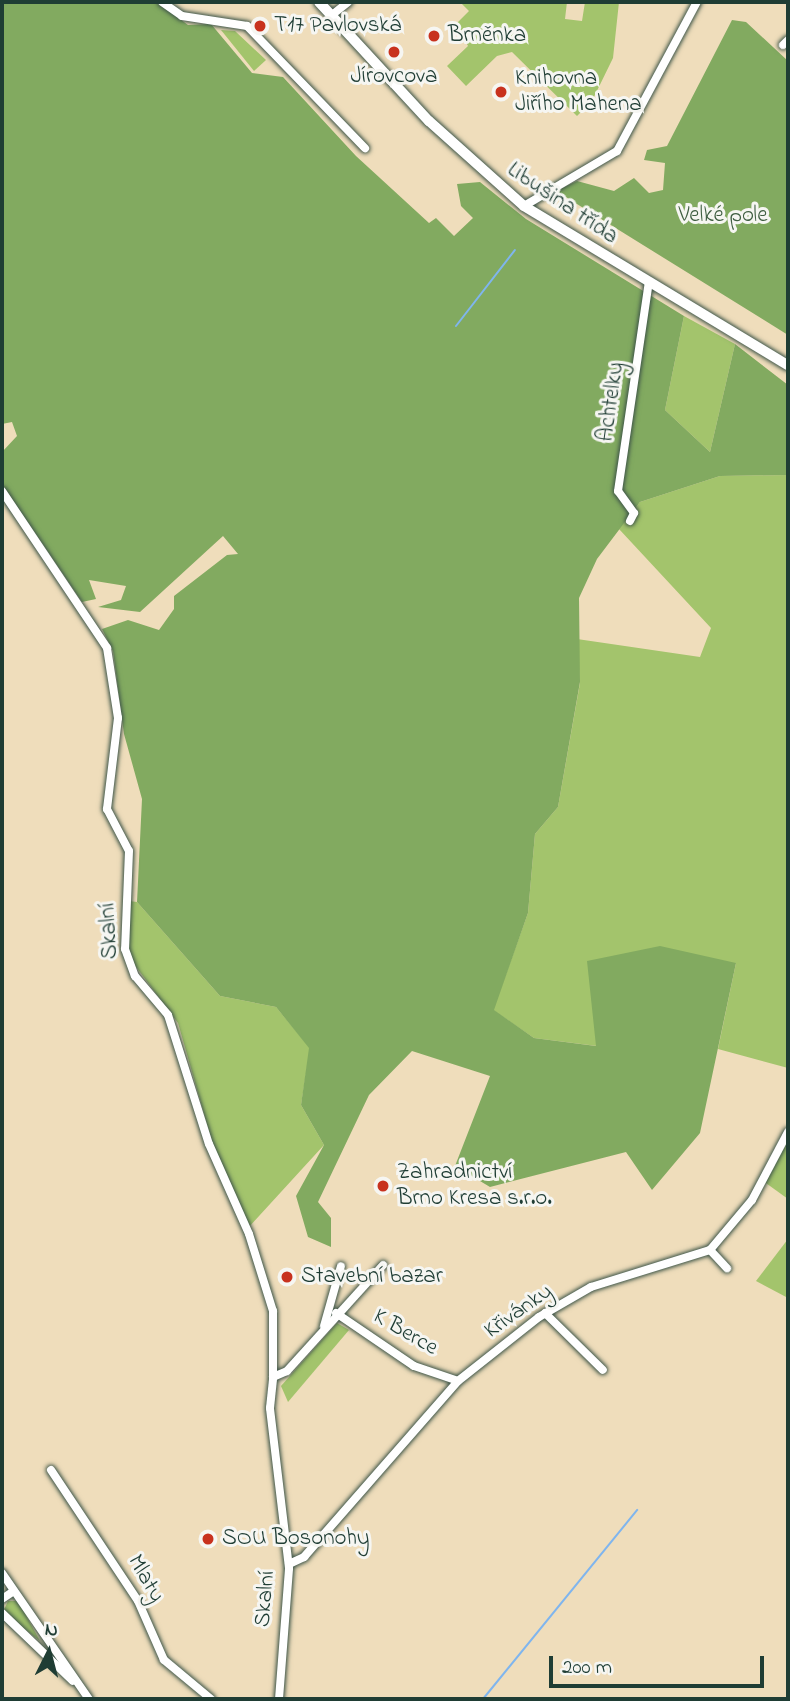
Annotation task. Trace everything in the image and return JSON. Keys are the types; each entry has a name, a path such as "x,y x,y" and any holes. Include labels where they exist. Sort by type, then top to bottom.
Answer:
{"street":[{"path":"162,2 182,16 247,26 365,148"},
{"name":"Libušina třída","path":"319,2 429,121 524,206 788,365"},
{"path":"332,15 348,2"},
{"path":"524,206 617,150 697,2"},
{"name":"Achtelky","path":"631,521 634,513 618,491 649,282"},
{"name":"Skalní","path":"2,491 107,648 118,718 107,809 129,851 125,949 135,976 168,1015 209,1144 249,1234 274,1311 270,1408 289,1564 279,1699"},
{"path":"727,1268 710,1250 752,1200 788,1132"},
{"name":"Křivánky","path":"289,1564 304,1557 458,1381 545,1313 591,1287 710,1250"},
{"path":"273,1377 287,1371 336,1313 383,1265"},
{"path":"323,1328 341,1266"},
{"name":"K Berce","path":"336,1313 414,1366 458,1381"},
{"path":"545,1313 603,1370"},
{"name":"Mlaty","path":"51,1470 138,1601 164,1660 211,1699"},
{"path":"2,1573 89,1699"},
{"path":"2,1599 14,1591"},
{"path":"2,1613 38,1650 78,1684"},
{"path":"38,1650 49,1642"}],"green space":[{"path":"2,2 157,2 188,25 211,24 252,73 283,77 356,156 429,223 436,218 454,236 473,218 461,206 457,184 480,182 526,219 684,316 665,410 710,452 735,344 788,385 788,475 720,476 640,502 597,559 579,598 580,682 558,807 535,834 528,913 494,1010 534,1038 596,1046 587,961 660,946 736,963 700,1133 652,1190 626,1152 490,1187 455,1166 490,1076 412,1051 369,1095 318,1202 331,1218 331,1247 308,1237 296,1196 324,1145 301,1105 309,1048 276,1007 220,996 137,902 142,799 124,734 113,651 102,629 128,620 159,630 174,609 174,596 227,555 238,554 223,536 140,612 98,607 121,600 126,586 89,580 96,599 82,602 2,484 2,452 17,436 12,422 2,424"},
{"path":"460,2 567,2 565,19 582,21 585,2 619,2 613,58 592,101 577,116 512,52 497,56 466,86 447,66 468,46 456,24 469,11"},
{"name":"Velké pole","path":"732,20 746,22 788,61 788,335 556,191 577,181 614,191 634,178 649,193 663,190 665,163 644,160 647,150 667,146"},
{"path":"221,30 235,31 266,60 254,71"},
{"path":"684,316 735,344 710,452 665,410"},
{"path":"788,475 788,1068 718,1049 736,963 597,1046 534,1038 493,1010 528,913 535,834 558,807 580,683 577,639 700,657 711,628 619,529 640,502 720,476"},
{"path":"129,901 137,902 220,996 276,1007 310,1048 301,1105 324,1145 249,1227 213,1145 178,1023 128,956"},
{"path":"788,1127 788,1199 759,1178"},
{"path":"788,1239 788,1298 756,1281"},
{"path":"337,1323 349,1330 288,1402 281,1386"},
{"path":"8,1601 18,1601 40,1641 3,1612"}],"waterway":[{"path":"456,326 515,250"},
{"path":"483,1699 637,1510"}],"place":[{"name":"T17 Pavlovská","path":"260,26"},
{"name":"Brněnka","path":"434,36"},
{"name":"Jírovcova","path":"394,52"},
{"name":"Knihovna Jiřího Mahena","path":"501,92"},
{"name":"Zahradnictví Brno Kresa s.r.o.","path":"383,1186"},
{"name":"Stavební bazar","path":"287,1277"},
{"name":"SOU Bosonohy","path":"208,1539"}]}
